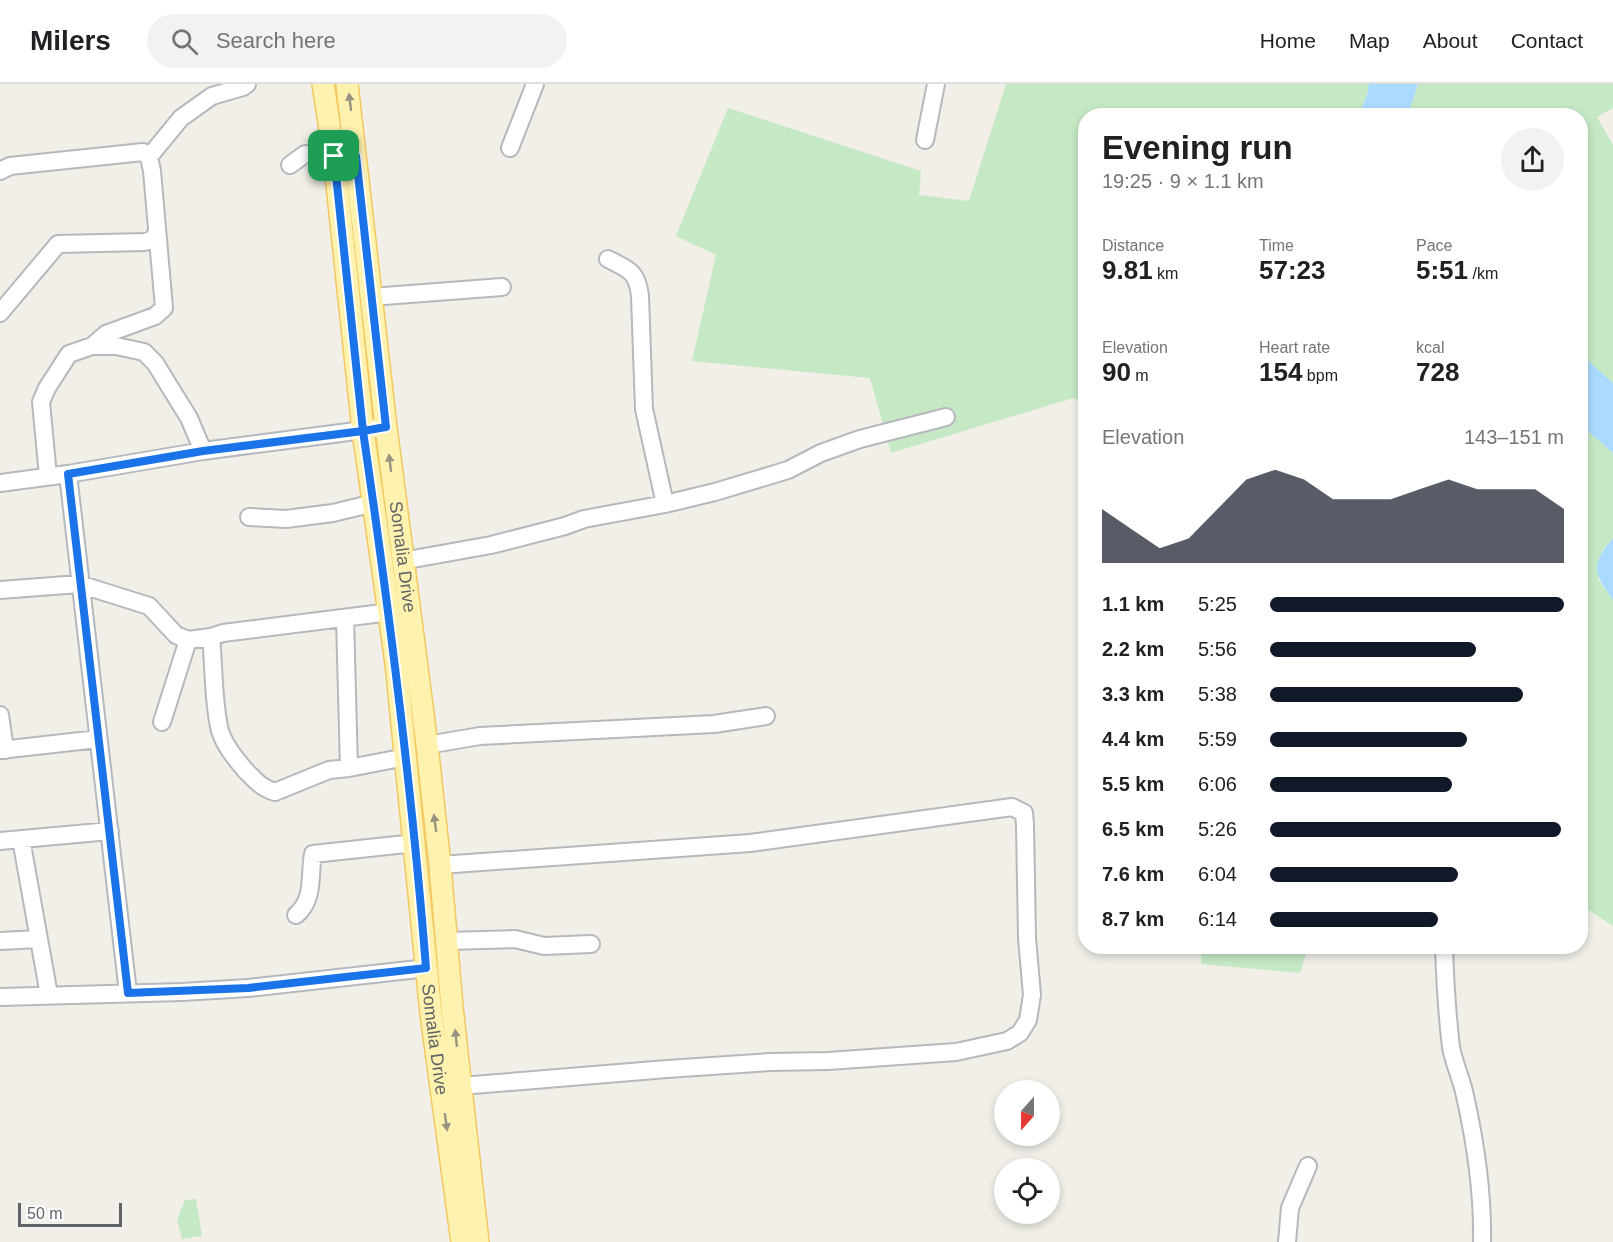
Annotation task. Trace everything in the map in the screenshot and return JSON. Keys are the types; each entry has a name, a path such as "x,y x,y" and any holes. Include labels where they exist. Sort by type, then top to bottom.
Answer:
{"main road":[{"name":"Somalia Drive","path":"323,84 334,156 363,431 390,612 426,968 462,1242"},
{"name":"Somalia Drive","path":"347,84 402,561 427,745 478,1242"}],"street":[{"path":"149,157 180,118 212,96 247,84"},
{"path":"510,148 535,84"},
{"path":"925,140 936,84"},
{"path":"0,171 10,166 144,152 149,157 165,308 155,316 106,334 92,346"},
{"path":"290,165 305,154 356,156"},
{"path":"0,313 58,244 145,242 153,239 157,232"},
{"path":"608,259 631,271 638,281 644,409 665,504"},
{"path":"371,297 502,287"},
{"path":"48,476 41,402 47,388 69,354 92,346 116,346 144,352 159,369 189,418 203,451"},
{"path":"402,561 491,545 566,526 584,519 715,492 788,470 821,453 860,439 946,417"},
{"path":"0,483 203,451 386,427"},
{"path":"68,474 128,993"},
{"path":"249,518 286,519 333,513 374,503"},
{"path":"0,590 79,584 148,606 176,635 188,640 223,633 390,612"},
{"path":"345,618 349,768"},
{"path":"211,637 220,732 231,754 257,783 275,792 329,770 406,757"},
{"path":"162,722 188,640"},
{"path":"0,715 2,750 98,739"},
{"path":"427,745 480,736 714,724 766,716"},
{"path":"440,865 750,843 1012,807 1024,813 1027,938 1032,995 1028,1020 1020,1033 1007,1041 956,1052 667,1069 461,1086"},
{"path":"0,842 110,831"},
{"path":"21,839 49,995"},
{"path":"296,915 303,909 309,894 313,854 415,843"},
{"path":"0,941 38,939"},
{"path":"447,941 515,939 544,946 591,944"},
{"path":"1444,954 1452,1050 1465,1093 1477,1152 1482,1205 1482,1242"},
{"path":"0,997 248,988 426,968"},
{"path":"1287,1242 1290,1208 1308,1166"}],"green space":[{"path":"1006,84 1369,84 1362,108 1078,108 1078,400 1073,398 891,453 870,378 692,361 716,255 676,236 728,108 921,171 919,195 969,201"},
{"path":"1418,84 1613,84 1613,108 1597,117 1613,145 1613,383 1588,361 1588,108 1410,108"},
{"path":"1588,431 1613,453 1613,538 1602,551 1598,579 1613,600 1613,926 1588,910"},
{"path":"1201,954 1306,954 1300,973 1201,964"},
{"path":"196,1199 202,1236 182,1239 177,1220 185,1200"}],"water":[{"path":"1369,84 1418,84 1410,108 1362,108"},
{"path":"1588,361 1613,383 1613,453 1588,431"},
{"path":"1613,538 1613,600 1601,582 1597,569 1600,556"}],"route":[{"path":"334,156 356,156 386,427 363,431 396,663 418,866 426,968 248,988 128,993 68,474 203,451 363,431 334,156"}]}
